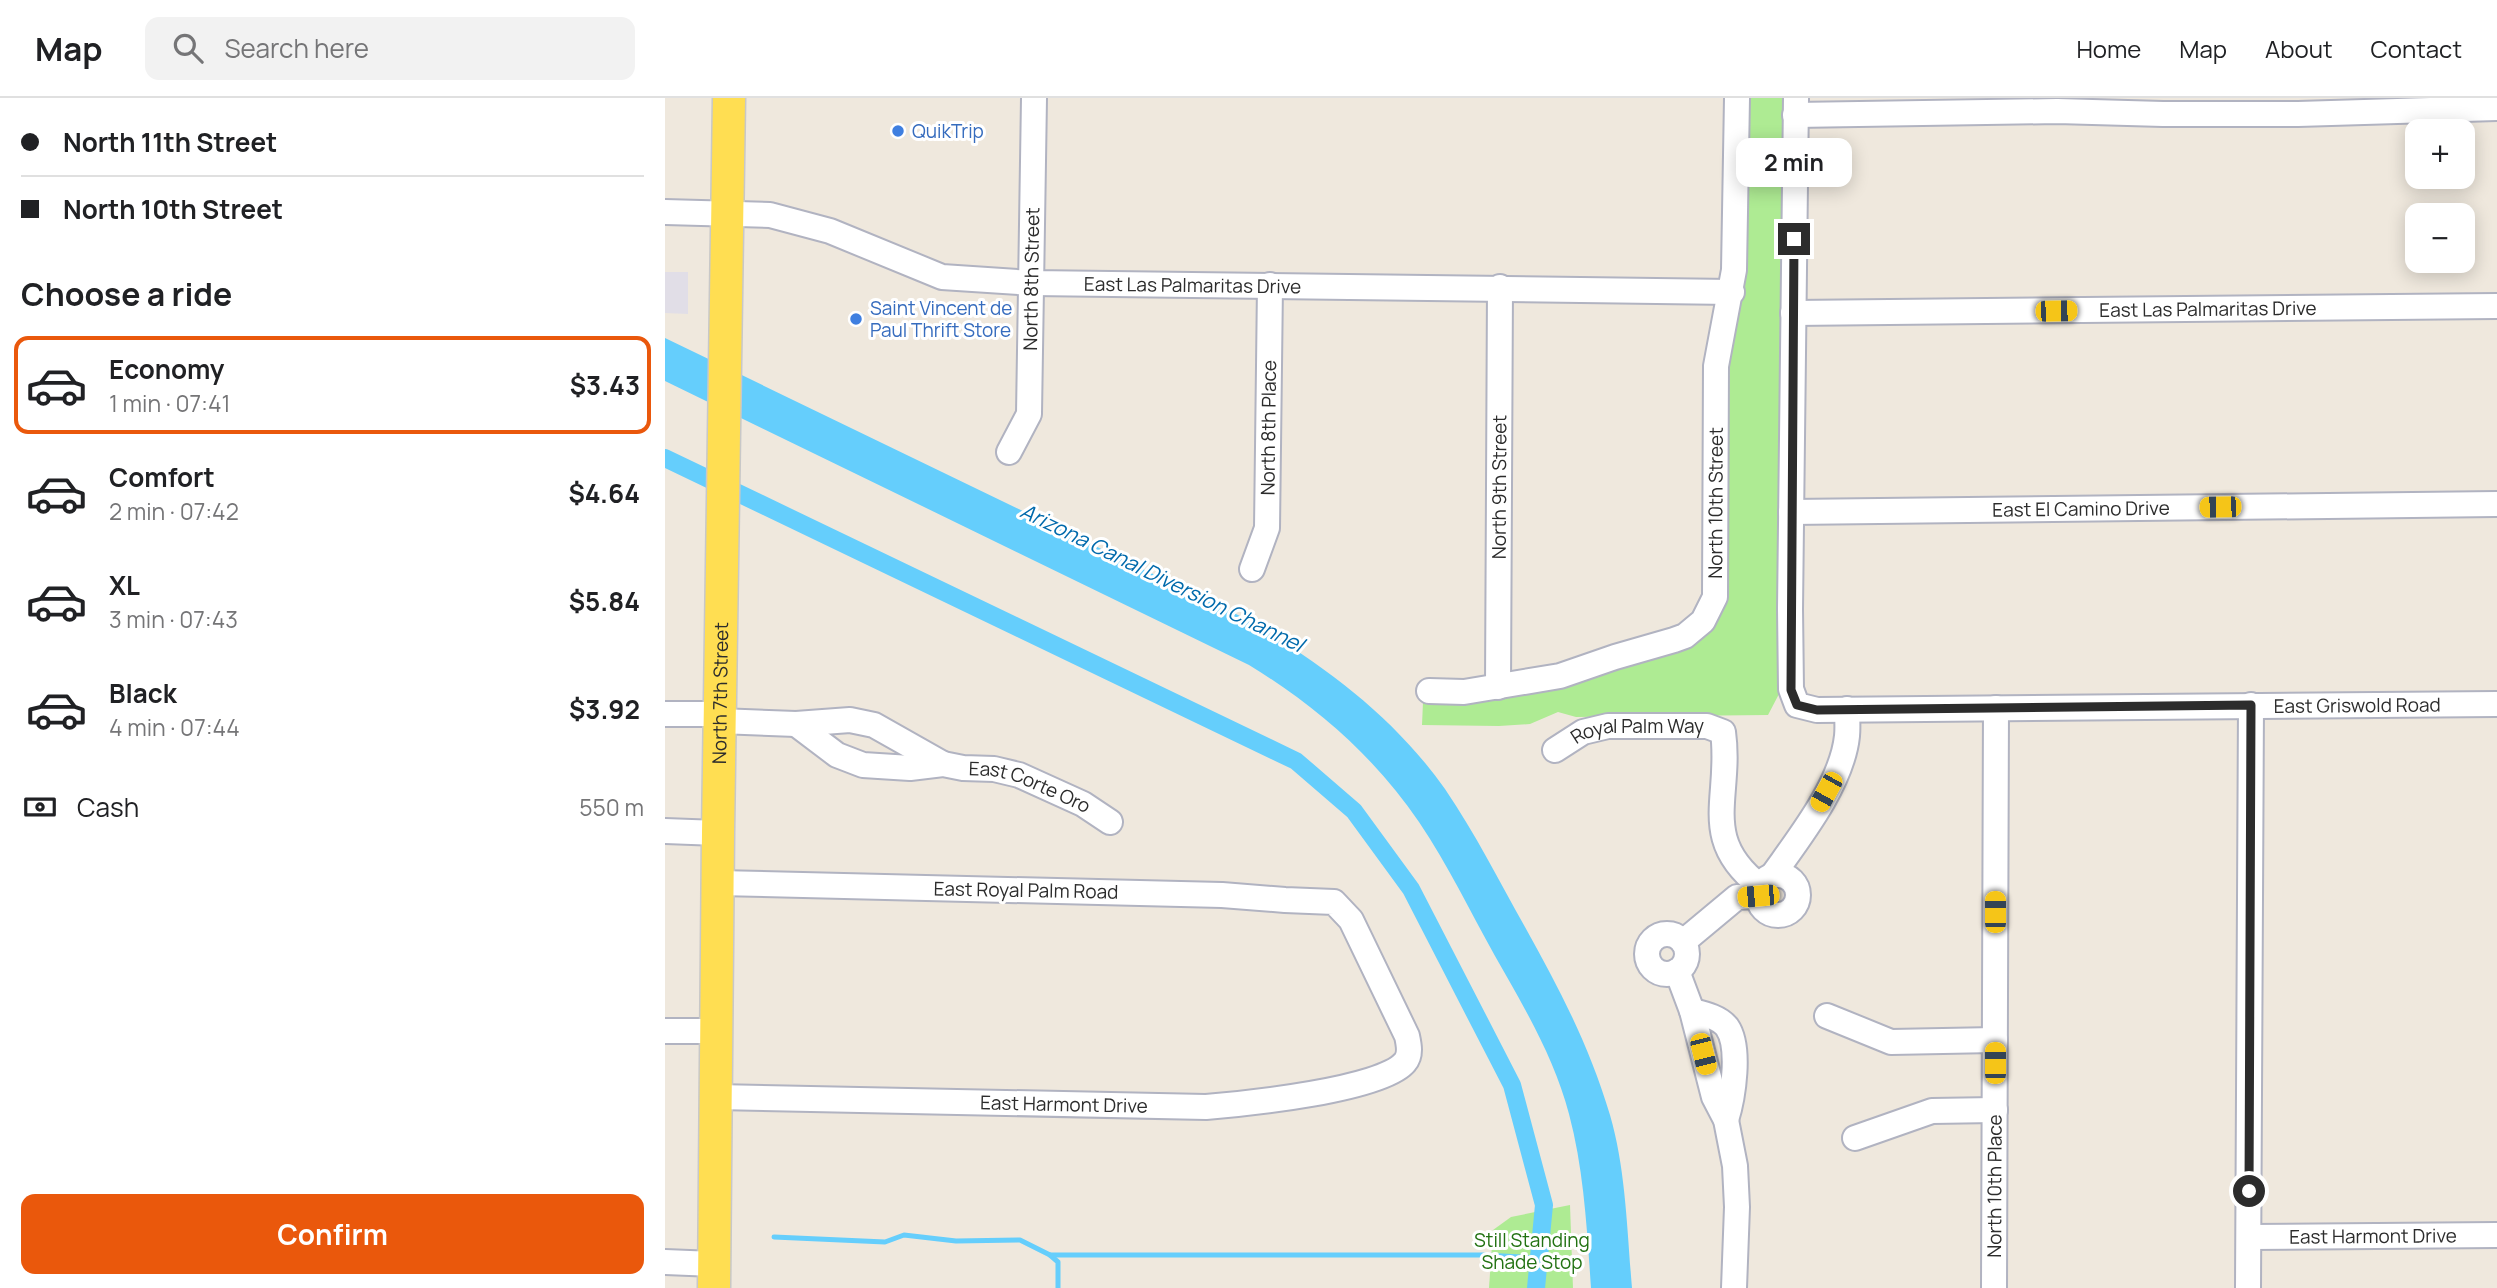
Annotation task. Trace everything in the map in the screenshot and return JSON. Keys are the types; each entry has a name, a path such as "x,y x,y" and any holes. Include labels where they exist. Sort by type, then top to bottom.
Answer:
{"main road":[{"name":"North 7th Street","path":"714,1276 719,717 729,98"}],"street":[{"name":"North 8th Street","path":"1009,452 1029,414 1034,98"},
{"name":"North 10th Street","path":"1429,691 1464,692 1560,676 1685,636 1703,621 1715,597 1716,366 1734,270 1737,98"},
{"path":"1791,512 1795,106 2163,114 2298,114 2497,108"},
{"name":"East Las Palmaritas Drive","path":"665,212 770,215 830,231 942,277 1032,283 1732,292"},
{"name":"North 8th Place","path":"1252,569 1267,528 1270,285"},
{"name":"North 9th Street","path":"1499,687 1500,287"},
{"name":"East Las Palmaritas Drive","path":"1793,313 2497,306"},
{"name":"East El Camino Drive","path":"1791,512 2497,504"},
{"name":"East Griswold Road","path":"1791,512 1791,690 1797,705 1817,710 2497,704"},
{"path":"2248,1288 2251,705"},
{"name":"North 10th Place","path":"1994,1288 1996,708"},
{"path":"1683,942 1737,897 1763,886 1815,811 1836,773 1847,735 1847,709"},
{"path":"665,714 719,717"},
{"name":"East Corte Oro","path":"719,717 796,724 850,720 874,725 943,764 994,769 1019,775 1083,804 1110,822"},
{"name":"East Corte Oro","path":"796,724 837,755 863,765 910,768 943,764"},
{"name":"Royal Palm Way","path":"1555,750 1583,733 1608,726 1707,726 1723,732 1725,751 1721,827 1724,843 1738,866 1763,886"},
{"path":"665,831 718,833"},
{"name":"East Royal Palm Road","path":"718,883 1222,895 1334,902 1351,920 1407,1037 1410,1050 1406,1061"},
{"path":"1667,934 1683,942 1687,958 1677,971 1665,974 1654,969 1648,959 1649,947 1656,938 1667,934"},
{"path":"1677,971 1692,1011 1714,1097 1726,1120 1735,1166 1737,1207 1734,1288"},
{"path":"1827,1016 1891,1042 1995,1040"},
{"path":"665,1031 716,1031"},
{"name":"East Harmont Drive","path":"716,1097 1206,1107 1263,1102 1350,1085 1387,1074 1406,1061"},
{"path":"1855,1138 1932,1111 1995,1110"},
{"name":"East Harmont Drive","path":"2249,1237 2497,1234"},
{"path":"665,1262 714,1276"}],"shaded area":[{"path":"665,272 688,272 688,314 665,313"}],"green space":[{"path":"1742,98 1786,98 1779,694 1768,715 1576,717 1558,712 1530,724 1422,725 1423,702 1433,702 1709,626"},
{"name":"Still Standing Shade Stop","path":"1570,1205 1573,1288 1489,1288 1493,1230 1511,1217"}],"water":[{"path":"665,338 1240,616 1298,651 1378,713 1424,762 1467,823 1573,1018 1602,1089 1615,1136 1625,1201 1632,1288 1591,1288 1578,1157 1563,1093 1547,1052 1440,855 1419,822 1383,776 1343,734 1298,698 1249,665 665,381"}],"waterway":[{"path":"665,458 1296,761 1354,811 1411,889 1512,1085 1544,1205 1536,1288"},
{"path":"774,1237 885,1242 904,1235 956,1241 1020,1240 1058,1262 1058,1288"},
{"path":"1050,1255 1484,1255 1539,1258"}],"place":[{"name":"QuikTrip","path":"898,131"},
{"name":"Saint Vincent de Paul Thrift Store","path":"856,319"}],"route":[{"path":"1794,239 1790,609 1791,690 1797,705 1817,710 2251,705 2249,1191"}],"water label":[{"name":"Arizona Canal Diversion Channel","path":"1162,578"}]}
